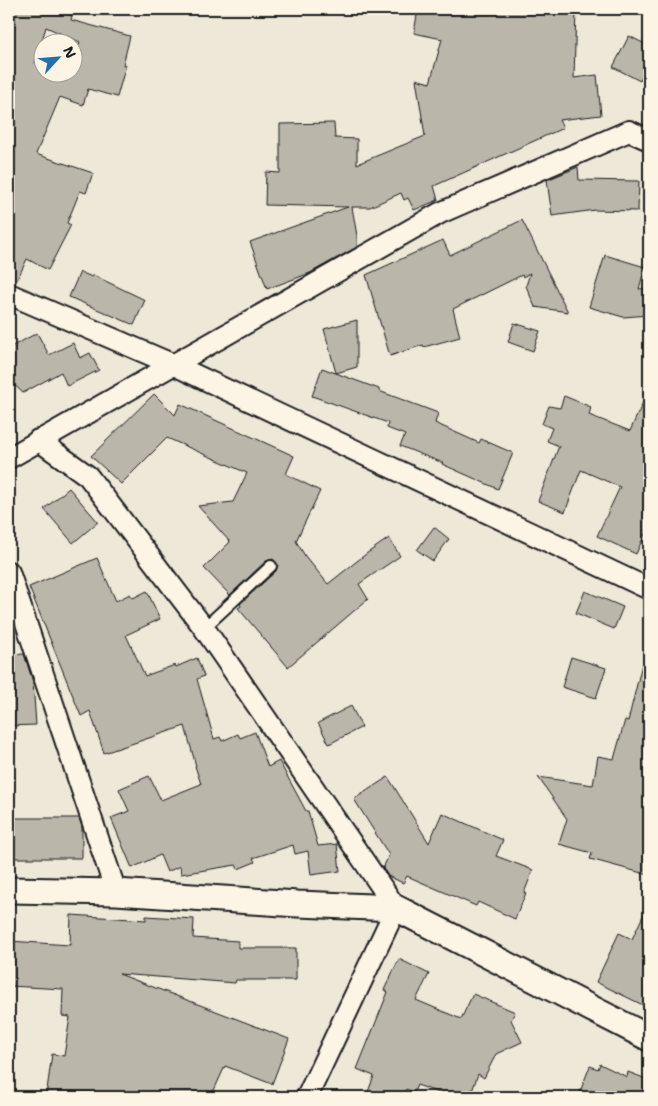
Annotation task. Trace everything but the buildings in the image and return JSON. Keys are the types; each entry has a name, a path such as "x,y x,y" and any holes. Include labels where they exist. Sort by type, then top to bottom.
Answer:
{"street":[{"path":"9,458 440,213 629,131 649,140"},
{"path":"9,294 174,365 649,589"},
{"path":"38,440 88,476 204,628 396,908"},
{"path":"9,572 116,892"},
{"path":"9,890 116,892 298,904 396,908 649,1038"},
{"path":"307,1097 396,908"}],"lane":[{"path":"204,628 271,566"}]}
